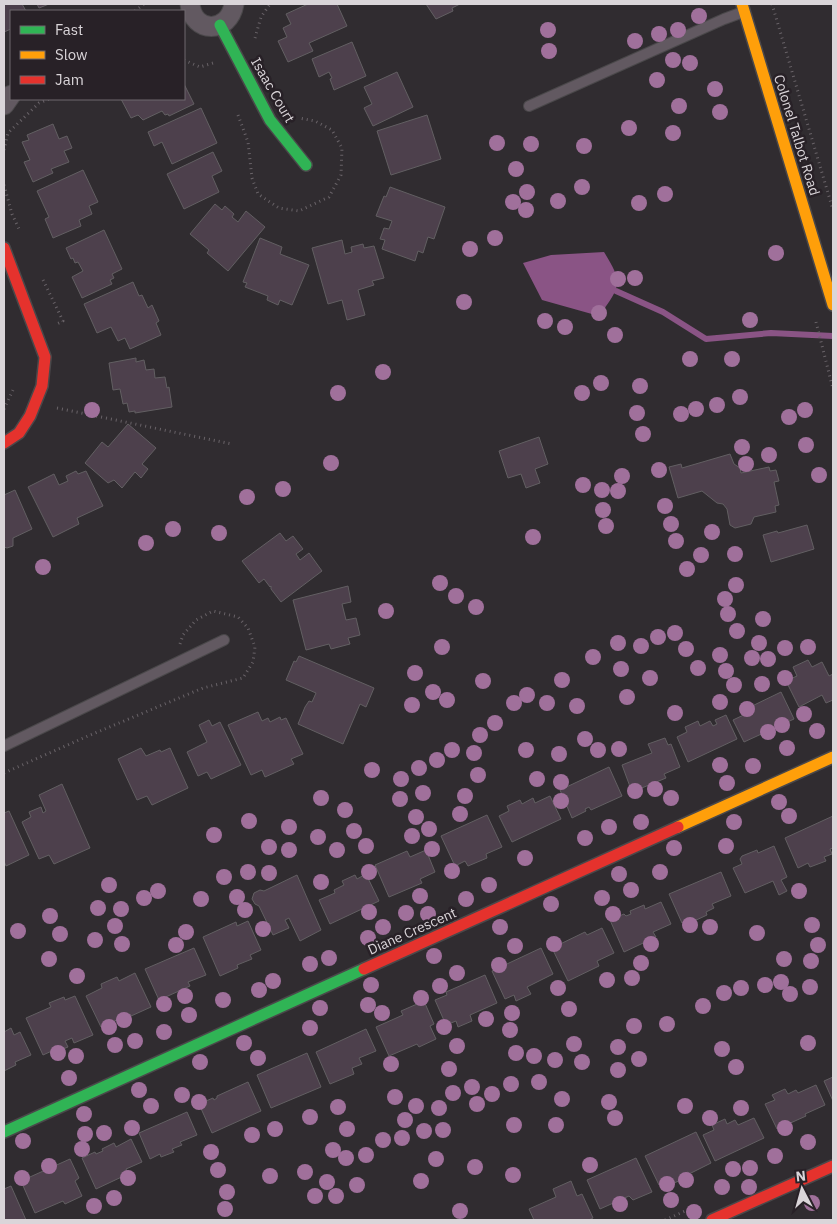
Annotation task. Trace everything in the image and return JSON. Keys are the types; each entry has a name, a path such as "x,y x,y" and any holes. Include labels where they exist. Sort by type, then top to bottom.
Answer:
{"street":[{"path":"188,9 194,18 202,24 211,27 220,25 228,20 233,12 234,4"},
{"name":"Colonel Talbot Road","path":"743,8 833,305"},
{"name":"Isaac Court","path":"220,25 270,120 306,166"},
{"path":"4,248 45,356 42,386 30,416 19,433 4,443"},
{"name":"Diane Crescent","path":"4,1132 833,757"},
{"path":"712,1220 833,1166"}],"lane":[{"path":"529,106 724,19 743,8"},
{"path":"4,746 224,640"}],"path":[{"path":"772,4 833,210"},
{"path":"4,150 8,133 39,103 46,100"},
{"path":"4,409 15,386"},
{"path":"49,406 232,444"}],"shaded area":[{"path":"604,252 615,271 617,285 599,316 542,300 523,263 551,255"}],"building":[{"path":"4,4 22,4 25,10 10,10 10,29 4,32"},
{"path":"37,4 49,4 39,8"},
{"path":"308,4 337,4 347,26 309,43 313,51 288,62 278,41 287,37 283,28 291,24 286,14"},
{"path":"426,4 460,4 452,8 453,11 436,19"},
{"path":"352,42 366,76 334,90 329,72 319,77 312,59"},
{"path":"397,72 413,107 373,126 364,108 372,104 364,87"},
{"path":"185,86 194,104 169,116 168,114 165,115 162,111 143,120 138,115 131,118 122,100 185,100"},
{"path":"201,108 217,143 172,164 162,142 154,146 148,132"},
{"path":"427,115 441,159 391,175 377,131"},
{"path":"53,124 59,139 67,136 72,148 64,151 69,162 51,169 53,173 33,182 24,162 30,160 22,142 29,140 27,135"},
{"path":"213,152 222,171 212,176 219,192 184,209 167,174"},
{"path":"83,170 98,202 89,206 92,214 79,220 81,226 53,238 45,219 49,217 37,191"},
{"path":"390,187 445,207 434,239 428,237 423,253 418,251 415,261 382,249 385,240 380,239 384,228 389,229 392,221 376,216"},
{"path":"215,204 222,210 225,206 234,214 232,217 238,222 246,211 265,227 228,271 207,253 209,250 190,234"},
{"path":"104,230 122,269 112,274 114,278 110,280 112,284 82,298 72,277 83,271 78,262 75,263 73,258 71,259 66,248"},
{"path":"260,238 282,247 280,254 309,265 292,305 280,300 278,305 267,300 268,296 245,287 247,283 243,282"},
{"path":"342,240 345,254 352,252 351,247 363,244 364,248 374,246 384,278 372,281 374,285 358,290 365,315 347,320 342,300 328,304 312,248"},
{"path":"133,282 139,296 142,295 148,308 152,305 159,321 156,323 161,335 130,349 125,338 118,341 111,327 97,333 84,304"},
{"path":"136,358 136,362 144,360 146,370 154,369 155,378 165,377 167,388 169,387 172,407 135,413 135,411 129,412 127,403 123,404 120,389 113,390 109,363"},
{"path":"128,424 156,448 142,464 148,469 141,478 135,472 122,488 114,480 108,483 85,463 102,442 108,447"},
{"path":"539,437 548,464 535,469 540,483 526,488 521,474 508,478 499,451"},
{"path":"730,454 734,464 740,468 741,473 769,467 770,471 776,470 779,481 774,482 779,505 775,506 776,512 754,517 751,524 735,528 730,525 727,509 723,504 717,503 702,491 678,498 669,467 681,464 682,468"},
{"path":"76,471 78,474 86,471 103,506 77,518 79,524 53,537 28,487 54,474 59,485 68,481 66,476"},
{"path":"15,490 32,529 13,538 13,546 7,548 4,547 4,495"},
{"path":"807,525 814,549 771,562 763,535"},
{"path":"280,533 286,541 293,536 303,549 296,554 300,560 309,553 322,571 281,602 271,589 271,586 264,579 259,583 242,561"},
{"path":"348,586 351,602 342,604 346,620 356,618 360,635 348,638 350,644 331,649 329,644 306,650 293,600"},
{"path":"299,656 374,688 366,707 360,704 343,744 298,724 305,707 309,701 312,702 316,693 286,680 294,661 296,662"},
{"path":"808,660 812,667 822,662 829,676 833,674 833,700 826,703 822,695 799,707 786,681 797,676 793,667"},
{"path":"781,692 794,719 744,742 733,720 750,712 748,708"},
{"path":"258,712 262,721 268,718 270,722 280,717 281,720 286,718 303,754 291,759 294,764 265,777 262,770 251,775 228,725"},
{"path":"726,715 737,739 688,762 677,737 687,732 685,727 698,721 700,726 710,721 713,726 717,724 715,720"},
{"path":"209,720 212,726 220,722 241,765 211,779 207,772 198,776 187,752 207,742 199,725"},
{"path":"665,738 668,745 671,744 680,767 664,774 666,778 632,792 622,765 652,753 648,744"},
{"path":"141,748 146,756 170,748 188,788 152,805 147,796 137,800 118,759"},
{"path":"609,767 622,796 591,810 589,807 585,809 586,811 572,818 560,790"},
{"path":"62,784 90,848 54,864 49,855 39,859 22,822 31,817 29,812 41,807 43,813 46,811 39,795"},
{"path":"550,796 561,819 512,842 499,816 509,811 507,806 520,800 522,804 533,798 535,803"},
{"path":"9,811 29,855 6,866 4,861 4,813"},
{"path":"487,815 502,847 486,854 487,858 468,866 465,861 455,866 441,836"},
{"path":"833,816 833,848 830,849 832,854 824,857 826,861 810,867 808,863 798,868 785,838"},
{"path":"774,846 787,877 781,880 787,891 779,895 773,881 745,893 733,868 742,864 740,859 742,856 757,850 758,853"},
{"path":"426,850 435,872 420,879 422,883 389,897 375,865 407,851 410,857"},
{"path":"721,872 731,896 712,904 714,908 706,912 707,915 692,922 691,919 682,923 669,894"},
{"path":"366,874 379,901 330,924 319,900 335,893 334,890 344,885 342,881 355,875 357,879"},
{"path":"297,875 321,930 300,941 289,918 285,920 289,928 273,935 259,906 252,899 254,893 260,890 264,891"},
{"path":"661,902 671,924 653,932 656,937 624,952 610,920 624,914 626,916 631,914 630,911 644,905 645,909"},
{"path":"248,921 261,950 250,955 252,959 237,965 238,968 220,976 203,937 236,922 237,926"},
{"path":"602,928 614,953 597,961 599,966 568,981 552,948 585,932 587,935"},
{"path":"194,948 206,975 188,982 190,986 159,1000 145,969"},
{"path":"541,948 553,974 527,987 531,994 516,1001 514,995 505,999 492,971"},
{"path":"135,973 151,1007 101,1027 86,996 102,988 101,984 117,977 119,981"},
{"path":"485,975 497,1003 470,1015 472,1021 458,1027 456,1021 446,1025 435,1000 447,995 446,992"},
{"path":"75,996 93,1035 74,1043 72,1038 65,1041 68,1047 43,1055 26,1018 51,1007 49,1003 64,997 65,1000"},
{"path":"424,1001 434,1024 430,1026 436,1039 419,1047 417,1044 389,1056 376,1027 403,1015 401,1011"},
{"path":"11,1028 14,1035 20,1032 31,1055 15,1062 16,1065 4,1071 4,1032"},
{"path":"366,1029 376,1051 359,1058 362,1064 352,1068 354,1074 330,1084 316,1052"},
{"path":"307,1053 321,1087 271,1108 257,1075"},
{"path":"833,1077 833,1101 824,1081"},
{"path":"248,1082 261,1111 212,1133 199,1104 213,1098 214,1100 217,1096"},
{"path":"816,1085 825,1105 777,1129 765,1104 775,1100 772,1095 785,1089 788,1094 796,1090 798,1093"},
{"path":"187,1112 197,1135 180,1142 182,1145 172,1149 174,1152 161,1157 160,1154 150,1159 139,1133"},
{"path":"754,1118 764,1138 715,1161 703,1135 714,1130 712,1125 725,1119 727,1124 735,1120 738,1125"},
{"path":"696,1132 711,1163 689,1174 688,1172 681,1175 683,1179 672,1184 670,1180 659,1185 645,1156"},
{"path":"131,1139 142,1162 126,1169 128,1174 96,1189 82,1158 95,1152 96,1154 103,1151 102,1149 114,1143 116,1147"},
{"path":"636,1158 652,1192 633,1200 629,1196 600,1209 587,1180"},
{"path":"70,1159 79,1178 75,1181 82,1196 65,1204 63,1201 35,1213 21,1181"},
{"path":"571,1181 577,1196 582,1194 593,1218 589,1220 534,1220 529,1209 556,1197 553,1189"},
{"path":"11,1186 26,1220 4,1220 4,1189"}],"waterway":[{"path":"616,291 663,312 706,339 771,333 833,336"}],"traffic: fast":[{"path":"220,25 270,120 306,165"},
{"path":"4,1132 364,969"}],"traffic: slow":[{"path":"742,4 833,305"},
{"path":"678,827 833,757"}],"traffic: jam":[{"path":"4,248 45,357 42,386 30,416 19,433 4,443"},
{"path":"364,969 678,827"},
{"path":"712,1220 833,1166"}]}
